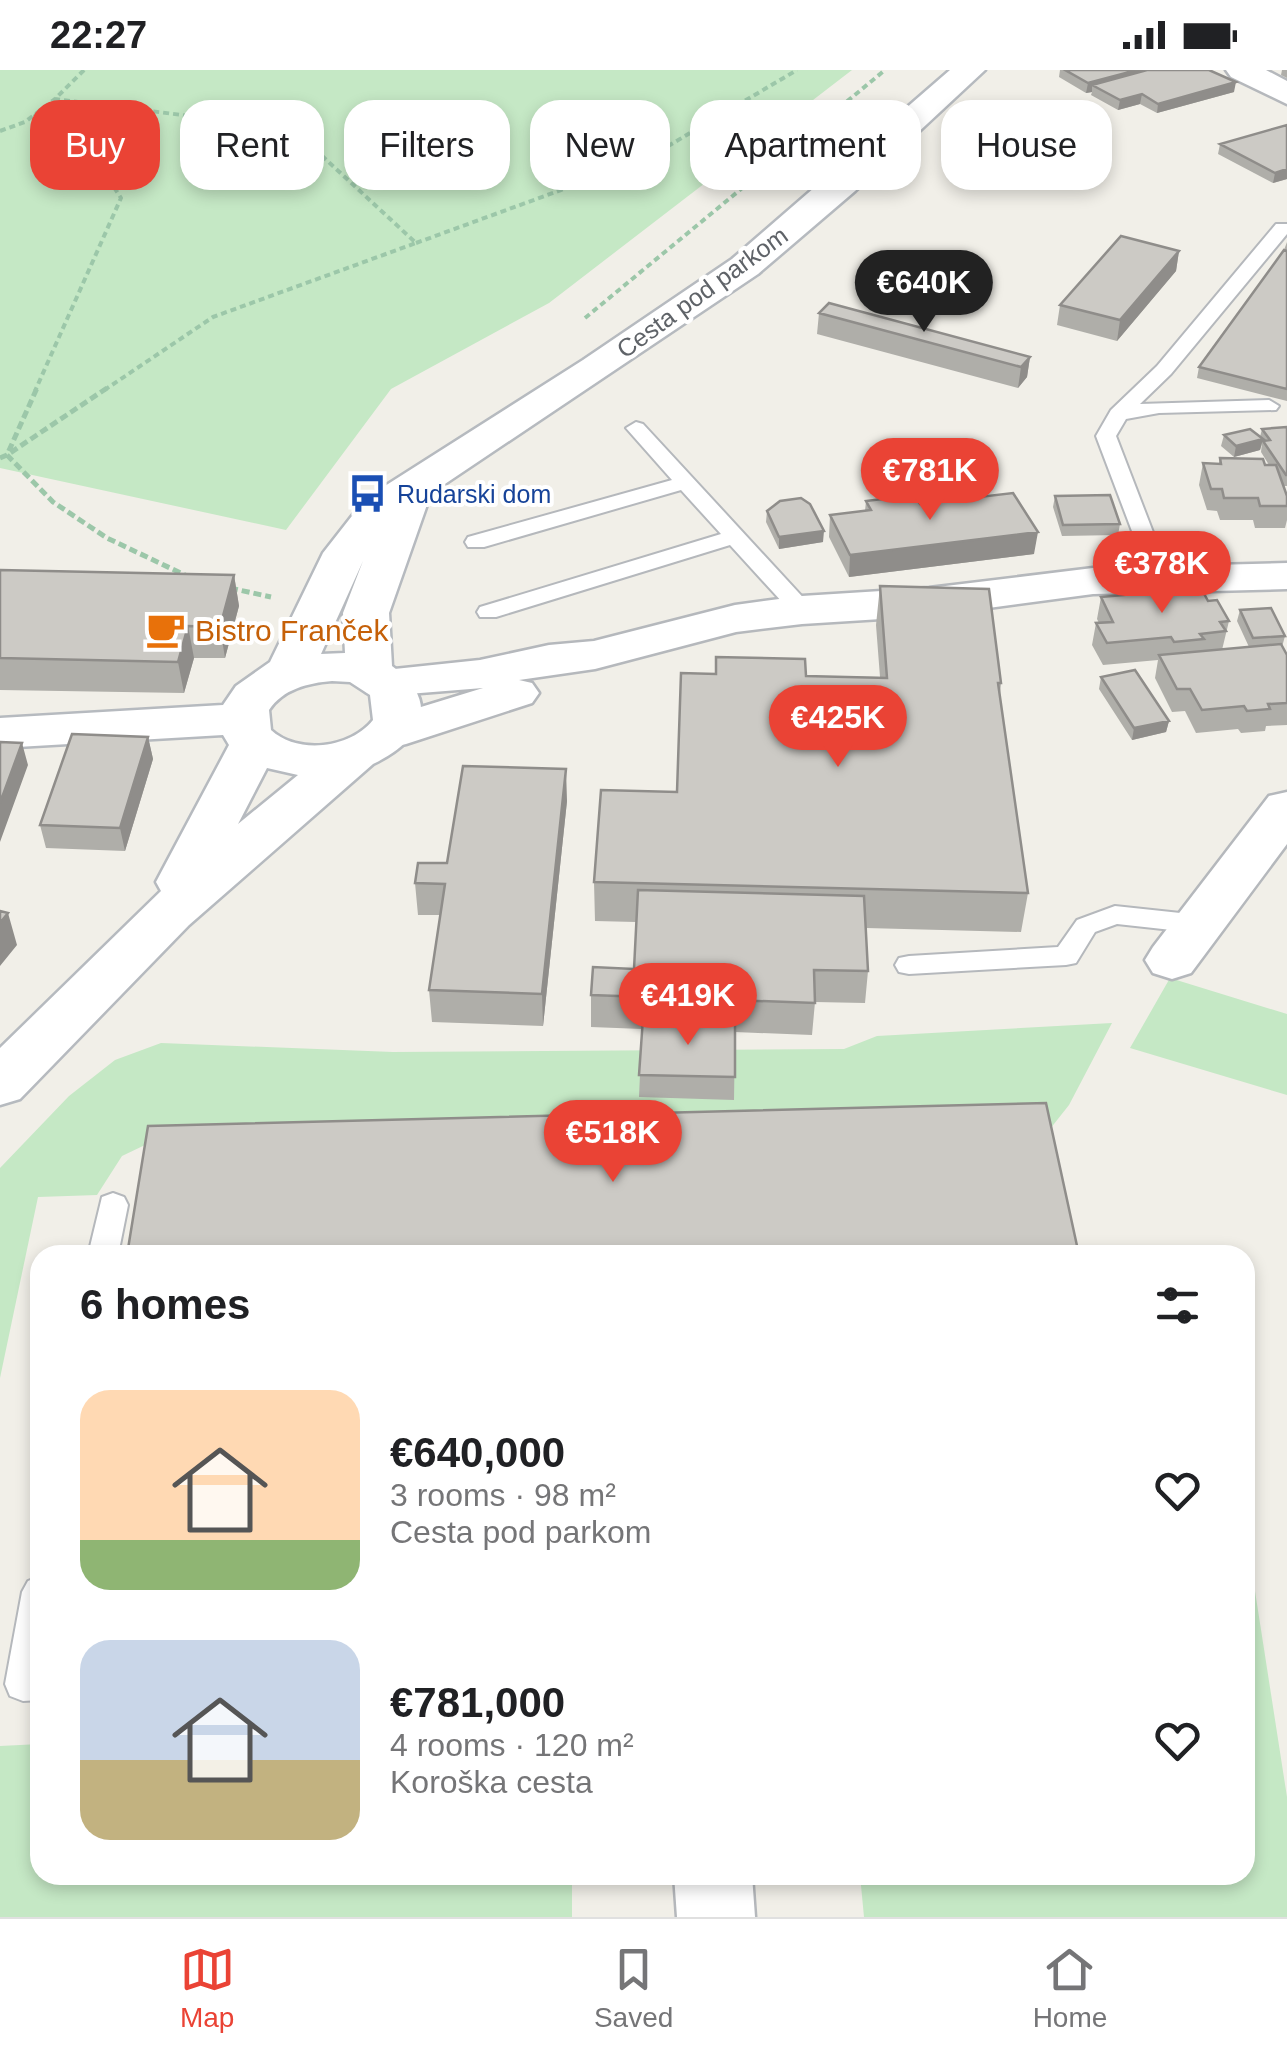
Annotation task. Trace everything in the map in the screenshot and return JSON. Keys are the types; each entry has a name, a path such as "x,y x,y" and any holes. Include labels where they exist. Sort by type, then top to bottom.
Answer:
{"main road":[{"name":"Cesta pod parkom","path":"287,674 354,540 380,507 594,370 763,252 969,70"},
{"path":"1242,70 1287,94"},
{"path":"0,1084 162,920 264,826 372,744 398,719 398,705 376,678 366,613 413,487"},
{"path":"162,920 250,732 246,707 254,694 287,674 330,666 376,678 480,674 549,658 594,655 736,619 802,610 928,602 1093,582 1287,576"},
{"path":"0,733 162,721 250,732 284,758 307,762 504,698 594,655"},
{"path":"1185,942 1287,808"},
{"path":"714,1885 716,1917"}],"lane":[{"path":"1160,579 1106,436 1118,414 1164,370 1282,228 1287,229"},
{"path":"1118,414 1159,406 1269,406"},
{"path":"636,428 802,610"},
{"path":"476,542 684,483"},
{"path":"488,612 736,536"},
{"path":"909,965 1066,956 1086,926 1115,915 1185,942"},
{"path":"105,1245 113,1205"},
{"path":"30,1646 23,1684 30,1684"}],"path":[{"path":"54,99 84,70"},
{"path":"4,457 213,317 646,159 797,70"},
{"path":"54,99 293,129 416,243"},
{"path":"0,131 30,116"},
{"path":"4,457 121,198 119,190"},
{"path":"4,457 53,502 106,538 197,581"},
{"path":"215,585 287,601"}],"green space":[{"path":"0,70 852,70 813,100 690,100 690,190 696,190 549,303 391,389 286,530 0,468"},
{"path":"1170,978 1287,1014 1287,1095 1130,1048"},
{"path":"1112,1023 1069,1105 1050,1129 145,1145 122,1156 97,1195 38,1197 0,1378 0,1168 69,1096 115,1060 161,1043 393,1052 844,1049 877,1036"},
{"path":"1255,1591 1287,1797 1287,1917 864,1917 861,1885 1255,1885"},
{"path":"30,1744 30,1885 572,1885 572,1917 0,1917 0,1746"}],"building":[{"path":"1065,70 1137,70 1088,83"},
{"path":"1147,70 1209,70 1236,82 1158,104 1142,94 1120,100 1092,85"},
{"path":"1287,125 1287,169 1275,173 1220,144"},
{"path":"1121,236 1179,251 1120,320 1060,305"},
{"path":"1284,250 1287,389 1199,367"},
{"path":"829,303 1030,357 1021,367 819,313"},
{"path":"1287,427 1286,475 1263,441 1270,440 1262,429"},
{"path":"1250,429 1263,439 1236,446 1224,435"},
{"path":"1220,458 1263,459 1265,465 1276,465 1287,506 1260,506 1258,498 1224,498 1222,489 1211,489 1203,463 1221,464"},
{"path":"1013,493 1038,532 850,555 830,515 871,510 866,501 915,495 920,504"},
{"path":"1110,495 1120,524 1063,525 1055,496"},
{"path":"801,498 810,504 824,531 779,537 767,511 780,501"},
{"path":"0,570 234,575 220,627 188,626 178,662 0,658"},
{"path":"880,586 989,589 998,683 1028,893 594,882 601,790 677,792 681,673 716,674 716,657 805,659 806,676 887,678"},
{"path":"1201,588 1208,601 1217,600 1229,621 1220,622 1226,631 1200,634 1204,639 1174,642 1171,637 1107,643 1096,623 1113,622 1101,597"},
{"path":"1271,608 1285,636 1253,638 1240,610"},
{"path":"1281,644 1287,655 1287,703 1268,704 1270,709 1247,711 1244,706 1202,710 1190,689 1177,689 1159,655"},
{"path":"1135,670 1169,721 1134,728 1101,677"},
{"path":"72,734 148,737 120,828 40,825"},
{"path":"0,742 22,743 0,803"},
{"path":"463,766 566,769 542,994 429,990 445,884 415,883 418,863 447,863"},
{"path":"638,890 864,896 868,971 814,970 815,1003 591,995 593,967 634,969"},
{"path":"643,1018 735,1021 735,1077 639,1075"},
{"path":"1046,1103 1077,1245 129,1245 148,1126"}],"place":[{"name":"Rudarski dom","path":"367,494"},
{"name":"Bistro Franček","path":"165,630"}]}
